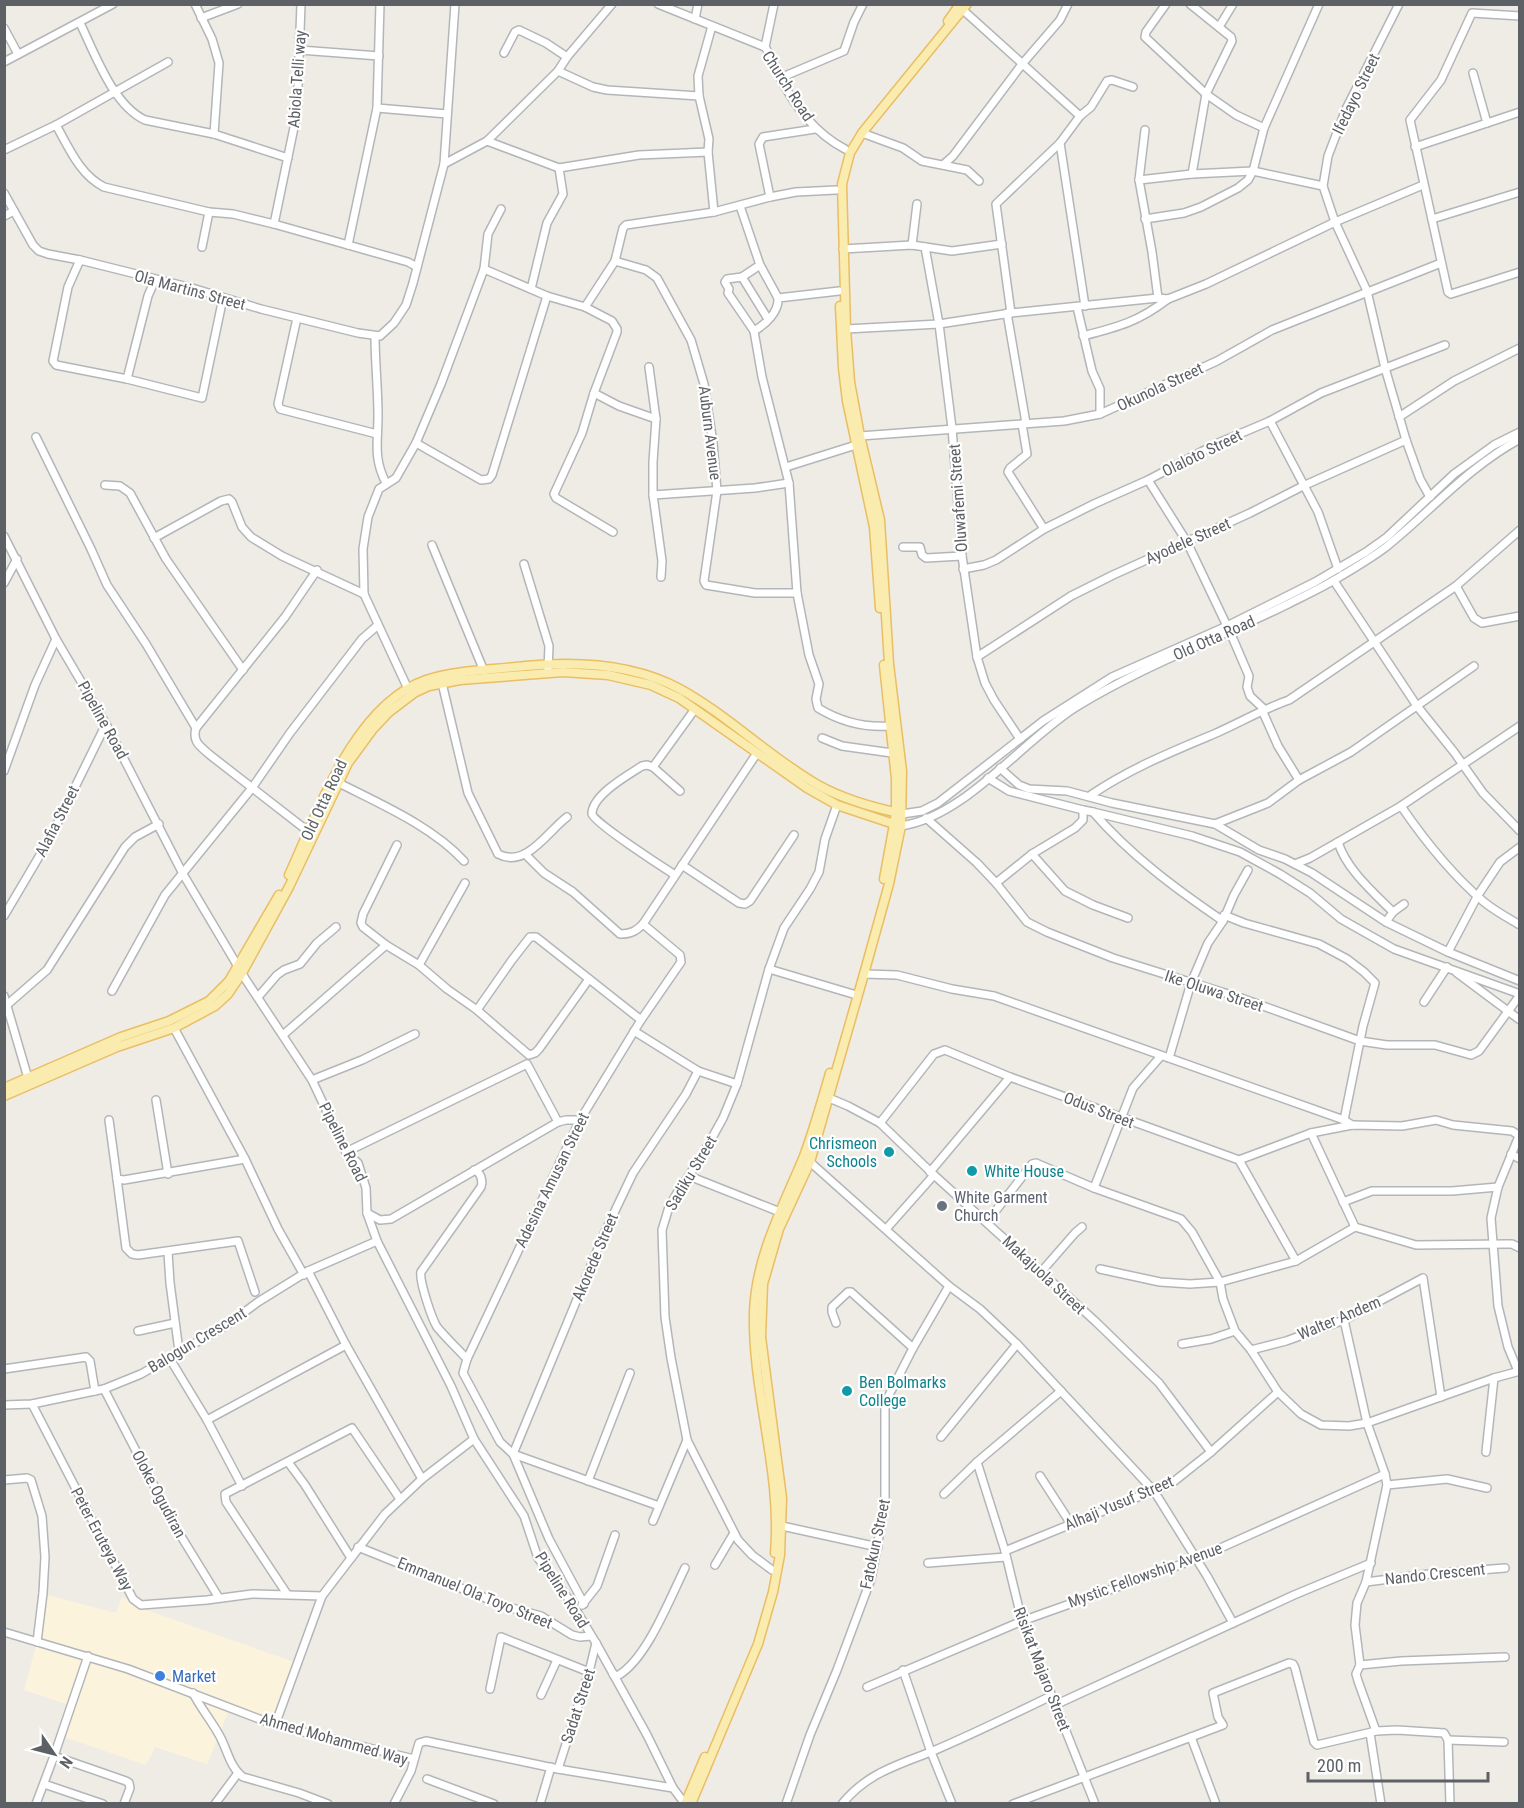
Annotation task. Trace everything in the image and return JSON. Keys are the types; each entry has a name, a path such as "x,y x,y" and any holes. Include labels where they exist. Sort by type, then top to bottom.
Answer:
{"main road":[{"path":"686,1803 758,1644 773,1592 780,1555 782,1526 780,1478 755,1347 756,1286 780,1212 805,1154 884,883 899,814 892,730 882,538 856,446 843,368 836,190 845,149 857,131 963,6"},
{"path":"869,489 850,382 846,329 842,184 850,153 885,100"},
{"name":"Old Otta Road","path":"4,1096 117,1047 174,1028 220,1001 235,986 240,970 284,886 335,773 348,750 381,712 408,689 441,676 587,665 624,670 671,684 695,698 816,783 866,806 899,814"},
{"name":"Old Otta Road","path":"4,1088 121,1037 169,1021 199,1007 220,991 240,970 299,868 337,782 358,748 389,712 414,693 442,683 549,668 623,678 658,687 695,709 798,783 837,805 897,825"},
{"path":"767,1253 810,1162 889,884 897,825"},
{"path":"686,1803 752,1644 772,1570 776,1542 776,1497 767,1410"}],"street":[{"path":"4,62 113,4"},
{"path":"195,4 215,44 219,63 214,134"},
{"path":"201,18 238,4"},
{"name":"Abiola Telli way","path":"274,224 297,113 301,4"},
{"path":"348,245 377,108 380,4"},
{"path":"386,483 378,469 376,458 375,336 386,333 401,315 414,283 444,164 455,4"},
{"path":"444,164 487,141 558,71 612,4"},
{"name":"Church Road","path":"658,4 765,47 780,78 815,129 831,142 845,149"},
{"path":"695,19 698,4"},
{"path":"765,47 774,4"},
{"path":"780,78 844,51 863,4"},
{"path":"944,164 1023,63 1060,20 1068,4"},
{"path":"1166,4 1146,32 1145,37 1206,94 1236,115 1264,128"},
{"path":"1190,4 1231,37 1232,46 1206,94 1192,174"},
{"path":"1219,27 1233,4"},
{"path":"1145,219 1184,213 1201,207 1238,188 1248,180 1254,171 1264,128 1319,4"},
{"name":"Ifedayo Street","path":"1323,186 1328,156 1338,128 1399,4"},
{"path":"963,6 1080,116"},
{"path":"1520,16 1472,13 1441,80 1410,120 1446,289 1451,294 1520,272"},
{"path":"80,23 114,91 132,112 145,120 214,134 288,158"},
{"path":"712,26 699,68 699,96 710,139 708,152 714,212"},
{"path":"4,28 18,54"},
{"path":"504,53 515,32 519,30 546,43 567,57"},
{"path":"300,50 379,56"},
{"path":"4,150 56,125 168,62"},
{"path":"558,71 593,87 607,90 699,96"},
{"path":"1473,73 1487,123"},
{"path":"1044,529 1008,472 1027,454 996,204 1060,143 1080,116 1091,107 1109,80 1133,87"},
{"path":"377,108 447,114"},
{"path":"1415,147 1520,112"},
{"path":"56,125 82,171 97,184 113,190 209,212 233,214 274,224 408,261 417,267"},
{"path":"770,197 760,140 763,137 815,129"},
{"path":"1145,130 1139,180 1158,298"},
{"path":"862,133 903,148 922,161 968,170 979,181"},
{"path":"487,141 559,168 639,155 708,152"},
{"path":"1060,143 1083,336 1092,371 1100,389 1100,414"},
{"path":"531,289 547,223 563,194 559,168"},
{"path":"1139,180 1192,174 1254,171 1323,186 1335,222 1367,291 1385,368 1406,440 1420,479 1430,497"},
{"path":"1083,336 1139,319 1168,299 1206,284 1335,222 1423,184"},
{"path":"585,307 615,261 623,228 626,225 714,212 796,192 836,190"},
{"path":"1432,219 1520,192"},
{"path":"4,193 14,211 4,216"},
{"path":"912,245 916,204"},
{"path":"740,206 760,265 778,298 776,310 754,331"},
{"path":"408,689 364,594 363,549 368,517 379,489 396,478 416,443 441,384 484,268 488,234 501,209"},
{"name":"Ola Martins Street","path":"14,211 28,238 39,251 375,336"},
{"path":"202,247 209,212"},
{"path":"843,249 912,245 952,251 1002,244"},
{"name":"Oluwafemi Street","path":"925,248 939,324 952,428 963,569 977,657 985,683 1020,739"},
{"path":"80,260 68,287 53,361 56,365 127,379 202,398 224,298"},
{"name":"Auburn Avenue","path":"615,261 653,273 657,278 691,340 706,392 717,491 704,582 708,586 754,593 797,593"},
{"name":"Okunola Street","path":"860,436 1064,421 1100,414 1217,360 1272,330 1441,263"},
{"path":"760,265 742,277 727,279 725,282 729,288 728,293 754,331 762,376 786,467 797,593 809,655 819,684 816,699 818,708 844,722 892,730"},
{"path":"484,268 547,296 585,307 612,321 617,328 582,433 554,494 556,498 613,532"},
{"path":"742,277 768,319"},
{"path":"127,379 148,296 155,280"},
{"path":"778,298 839,291"},
{"path":"416,443 481,480 489,479 517,399 547,296"},
{"path":"846,329 939,324 1009,313 1158,298 1168,299"},
{"path":"297,318 278,404 280,409 377,434"},
{"name":"Olaloto Street","path":"963,569 990,562 1044,529 1148,480 1218,443 1270,421 1320,393 1445,345"},
{"path":"1399,417 1454,381 1520,348"},
{"path":"649,367 656,419 653,495 662,561 661,577"},
{"path":"594,393 619,406 656,419"},
{"path":"1270,421 1318,512 1338,569"},
{"name":"Old Otta Road","path":"897,825 926,818 964,797 994,773 1016,748 1020,739 1060,709 1112,677 1229,629 1338,569 1387,537 1454,474 1475,458 1520,432"},
{"path":"36,437 107,585 146,644 196,728"},
{"name":"Old Otta Road","path":"899,814 922,811 938,803 986,766 1062,716 1124,680 1334,581 1385,548 1458,481 1497,452 1520,439"},
{"name":"Ayodele Street","path":"977,657 1071,596 1406,440"},
{"path":"786,467 856,446"},
{"path":"1148,480 1187,542 1250,676 1247,687 1250,696 1263,709 1278,746 1299,780"},
{"path":"653,495 789,483"},
{"path":"105,485 120,486 130,493 166,559 243,670"},
{"path":"154,538 221,501 229,500 244,530 251,537 282,556 317,570 364,594"},
{"path":"1090,795 1126,772 1223,730 1263,709 1289,700 1456,586 1520,530"},
{"name":"Pipeline Road","path":"4,536 56,639 106,724 183,874 240,970 312,1080 346,1152 358,1163 364,1179 367,1213 377,1241 451,1386 474,1439 524,1516 538,1558 573,1605 596,1643 647,1735 673,1788 686,1803"},
{"path":"432,544 484,671"},
{"path":"903,547 920,547 922,555 926,558 962,556"},
{"path":"4,583 17,559"},
{"path":"524,564 549,646 549,668"},
{"path":"309,832 252,788 197,743 194,738 196,728 285,616 317,570"},
{"path":"1334,581 1417,706 1483,794 1520,831"},
{"path":"1456,586 1474,618 1482,623 1520,616"},
{"path":"112,991 159,905 252,788 290,733 362,639 378,625"},
{"path":"4,771 7,754 56,639"},
{"path":"1215,824 1268,803 1299,780 1351,752 1474,666"},
{"path":"442,683 468,793 495,851 504,857 514,858 525,854 567,817"},
{"path":"653,767 695,709"},
{"name":"Alafia Street","path":"4,916 50,838 106,724"},
{"path":"1295,864 1310,858 1401,806 1520,726"},
{"path":"822,738 842,746 894,748"},
{"path":"525,854 544,873 573,892 620,934 636,931 643,924 756,753"},
{"path":"675,875 608,830 592,814 603,794 642,766 653,767 680,791"},
{"path":"994,773 1029,789 1090,795 1112,802 1215,824 1259,850 1312,873 1386,922 1448,952 1520,981"},
{"path":"994,773 1008,791 1192,836 1240,852 1310,893 1341,919 1394,949 1520,994"},
{"path":"337,782 404,816 446,843 464,861"},
{"name":"Sadiku Street","path":"772,1570 752,1555 734,1533 687,1440 665,1317 661,1241 669,1207 723,1119 737,1084 784,928 819,872 828,830 837,805"},
{"path":"1401,806 1432,850 1488,905 1520,925"},
{"path":"996,883 1032,854 1076,828 1083,820 1083,810"},
{"path":"1093,812 1110,831 1162,878 1223,918 1319,944 1347,959 1373,979 1376,986 1360,1041 1344,1120"},
{"name":"Ike Oluwa Street","path":"926,818 977,863 1021,915 1035,926 1113,958 1241,998 1360,1041 1387,1045 1435,1046 1471,1055 1479,1051 1520,994"},
{"path":"8,1004 47,970 126,847 135,837 159,824"},
{"path":"682,865 739,903 745,904 750,901 794,835"},
{"path":"1338,842 1341,854 1393,912"},
{"path":"397,845 361,923 386,945 419,965 529,1055 536,1053 589,979"},
{"path":"1448,952 1478,895 1500,862 1520,847"},
{"path":"1032,854 1065,891 1093,905 1128,918"},
{"path":"1094,1188 1137,1082 1165,1057 1208,943 1248,870"},
{"path":"419,965 465,883"},
{"path":"1386,922 1393,912 1404,904"},
{"name":"Adesina Amusan Street","path":"467,1359 580,1120 641,1020 681,962 682,958 643,924"},
{"path":"258,997 277,975 300,964 317,943 336,927"},
{"path":"477,1011 530,937 536,937 641,1020"},
{"path":"283,1035 386,945"},
{"path":"1424,1002 1449,968"},
{"path":"1449,968 1520,1020"},
{"path":"770,969 853,994"},
{"path":"864,974 897,975 952,989 994,996 1344,1120 1352,1125"},
{"path":"4,996 8,1004 7,1015 28,1078"},
{"path":"174,1028 244,1159 278,1229 306,1273 422,1479"},
{"path":"634,1031 698,1071 737,1084"},
{"path":"312,1080 362,1060 415,1034"},
{"name":"Odus Street","path":"880,1123 934,1054 945,1050 1122,1119 1239,1160"},
{"path":"346,1152 527,1064 558,1122"},
{"name":"Akorede Street","path":"513,1454 604,1234 633,1173 686,1094 698,1071"},
{"path":"887,1228 1010,1077"},
{"name":"Makajuola Street","path":"829,1098 880,1123 1041,1272 1151,1374 1211,1452"},
{"path":"156,1100 168,1174"},
{"path":"110,1120 128,1252 138,1255 238,1241 255,1292"},
{"path":"367,1213 380,1220 391,1219 558,1122 580,1120"},
{"path":"987,1222 1032,1164 1041,1165 1094,1188 1181,1219 1192,1232 1220,1282 1223,1299 1235,1331 1251,1350 1278,1392 1301,1414 1320,1425 1349,1426 1367,1423 1519,1370 1508,1347 1498,1306 1491,1218 1498,1187 1519,1136 1512,1131 1453,1125 1436,1120 1402,1125 1352,1125 1311,1133 1239,1160 1296,1261"},
{"path":"1311,1133 1355,1227"},
{"path":"1511,1154 1520,1160"},
{"path":"117,1179 168,1174 244,1159"},
{"path":"810,1162 1017,1344 1154,1491 1233,1623"},
{"path":"474,1170 480,1175 481,1187 421,1272 420,1277 436,1324 467,1359 463,1373 500,1442 513,1454 659,1506"},
{"path":"689,1176 780,1212"},
{"path":"1343,1203 1372,1191 1452,1191 1498,1187"},
{"path":"1041,1272 1082,1227"},
{"path":"1100,1269 1160,1282 1190,1284 1220,1282 1296,1261 1355,1227 1416,1245 1512,1244 1520,1248"},
{"name":"Balogun Crescent","path":"4,1405 32,1404 104,1389 141,1374 227,1325 258,1302 306,1273 377,1241"},
{"path":"168,1252 179,1351"},
{"name":"Walter Andem","path":"1251,1350 1286,1341 1344,1320 1424,1278 1442,1397"},
{"name":"Fatokun Street","path":"786,1803 867,1588 878,1546 886,1494 885,1408 890,1390 949,1286"},
{"path":"836,1323 832,1307 848,1292 851,1292 913,1348"},
{"path":"1344,1320 1367,1423 1387,1485 1371,1563 1358,1603 1355,1625 1360,1665 1356,1674 1373,1732 1381,1803"},
{"path":"138,1331 176,1323"},
{"path":"1182,1344 1211,1339 1235,1331"},
{"path":"941,1437 1017,1344"},
{"path":"207,1420 346,1345"},
{"path":"4,1369 86,1357 90,1361 95,1390"},
{"path":"170,1359 207,1420 242,1486"},
{"path":"588,1481 630,1373"},
{"path":"1486,1452 1494,1378"},
{"name":"Oloke Ogudiran","path":"104,1389 176,1528 219,1598"},
{"path":"944,1494 977,1462 1061,1391"},
{"name":"Alhaji Yusuf Street","path":"928,1563 1005,1554 1172,1483 1211,1452 1278,1392"},
{"name":"Peter Eruteya Way","path":"32,1404 133,1599 141,1605 252,1594 322,1596"},
{"path":"287,1594 226,1502 225,1494 352,1428 400,1499"},
{"path":"274,1725 322,1596 385,1514 422,1479 474,1439"},
{"path":"653,1521 687,1440"},
{"path":"513,1454 549,1539 584,1604"},
{"path":"288,1462 351,1558"},
{"name":"Risikat Majaro Street","path":"977,1462 1005,1554 1022,1621 1095,1803"},
{"name":"Mystic Fellowship Avenue","path":"867,1687 1022,1621 1196,1559 1385,1474"},
{"path":"1040,1476 1071,1524"},
{"path":"4,1480 27,1478 30,1480 42,1516 45,1574 37,1642"},
{"path":"1387,1485 1447,1479 1487,1488"},
{"path":"782,1526 878,1546"},
{"path":"716,1565 734,1533"},
{"path":"573,1605 584,1604 597,1586 615,1535"},
{"name":"Emmanuel Ola Toyo Street","path":"358,1547 508,1607 541,1616 572,1635 591,1636"},
{"path":"1055,1705 1233,1623 1371,1563"},
{"path":"614,1674 617,1676 625,1672 642,1652 685,1568"},
{"name":"Nando Crescent","path":"1366,1582 1504,1568"},
{"path":"564,1594 573,1584"},
{"name":"Ahmed Mohammed Way","path":"4,1632 88,1656 193,1693 274,1725 414,1759 411,1771 394,1803"},
{"path":"490,1689 501,1637 589,1672"},
{"name":"Sadat Street","path":"540,1803 589,1672 596,1643"},
{"path":"36,1803 88,1656"},
{"path":"1360,1665 1505,1657"},
{"path":"541,1695 557,1660"},
{"path":"1013,1803 1222,1725 1213,1693 1288,1663 1293,1664 1295,1668 1314,1742 1317,1745 1373,1732 1442,1732 1448,1740 1450,1803"},
{"path":"903,1670 931,1752 952,1803"},
{"path":"193,1693 218,1733 238,1773 243,1777 328,1803"},
{"path":"842,1803 854,1789 900,1763 931,1752 1051,1696"},
{"path":"1191,1737 1216,1803"},
{"path":"1448,1740 1504,1742"},
{"path":"414,1759 420,1743 435,1742 554,1768 673,1788"},
{"path":"54,1756 126,1780 130,1788 124,1803"},
{"path":"215,1803 238,1773"},
{"path":"427,1779 494,1803"},
{"path":"44,1784 104,1803"}],"shaded area":[{"name":"Market","path":"43,1594 116,1613 122,1597 146,1610 297,1663 276,1727 228,1713 207,1764 155,1747 146,1765 58,1735 69,1705 24,1690 37,1642"}],"place":[{"name":"Chrismeon Schools","path":"889,1152"},
{"name":"White House","path":"972,1171"},
{"name":"White Garment Church","path":"942,1206"},
{"name":"Ben Bolmarks College","path":"847,1391"},
{"name":"Market","path":"160,1676"}]}
